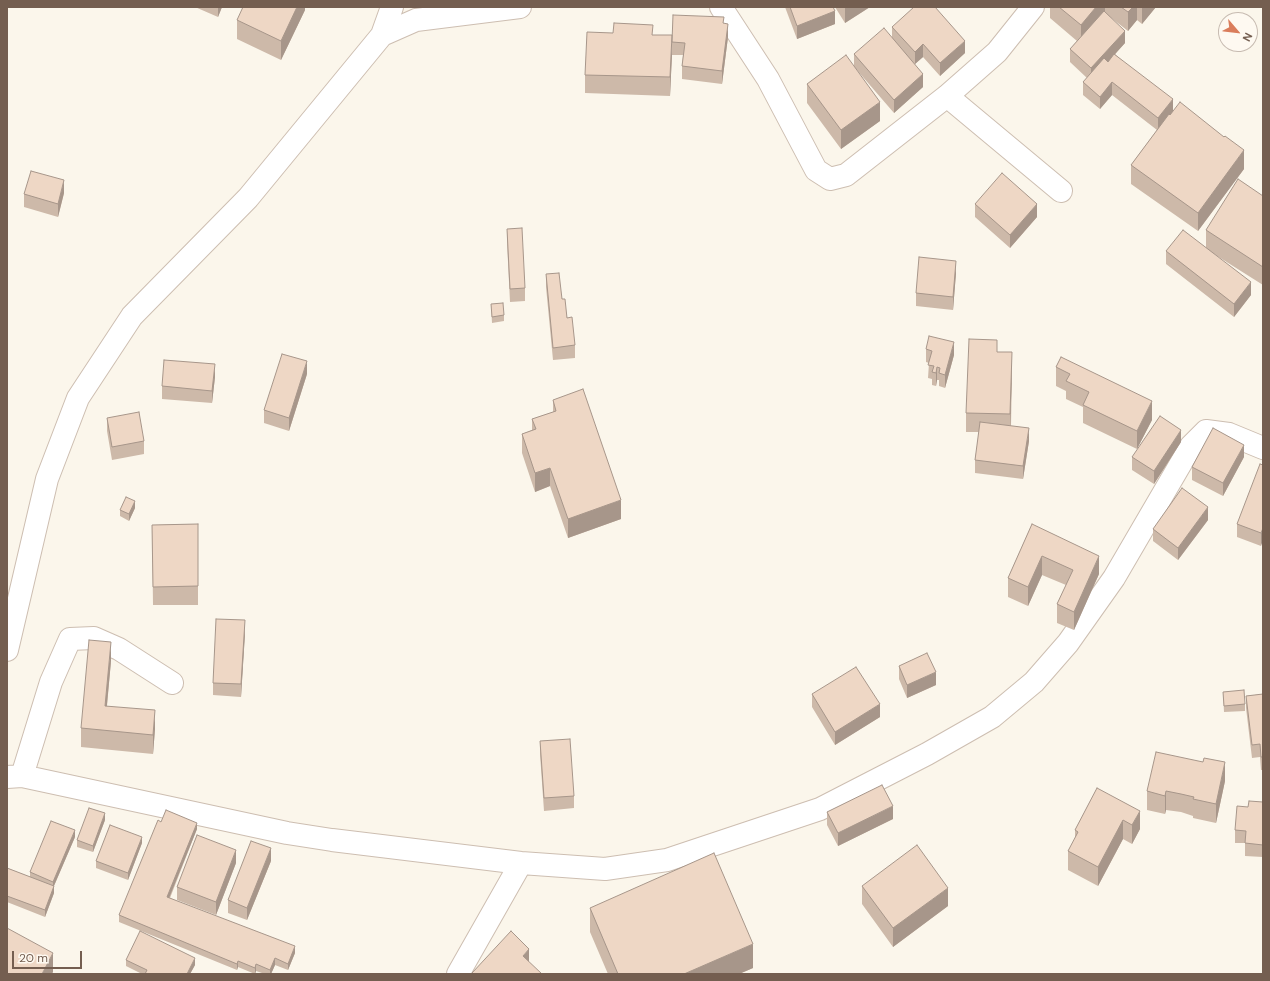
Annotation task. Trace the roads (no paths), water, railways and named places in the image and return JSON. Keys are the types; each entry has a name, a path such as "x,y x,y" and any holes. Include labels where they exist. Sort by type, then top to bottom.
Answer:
{"street":[{"path":"7,650 47,479 78,398 132,316 248,198 382,35 392,7"},
{"path":"382,35 416,20 520,7"},
{"path":"721,7 768,79 816,170 830,179 846,175 947,96 997,52 1033,7"},
{"path":"947,96 1061,190"},
{"path":"172,683 119,649 94,638 70,639 51,682 15,777 287,833 521,864 605,869 667,860 820,809 927,754 992,717 1034,682 1059,654 1114,578 1191,446 1206,431 1229,434 1263,448"},
{"path":"458,974 521,864"}]}
